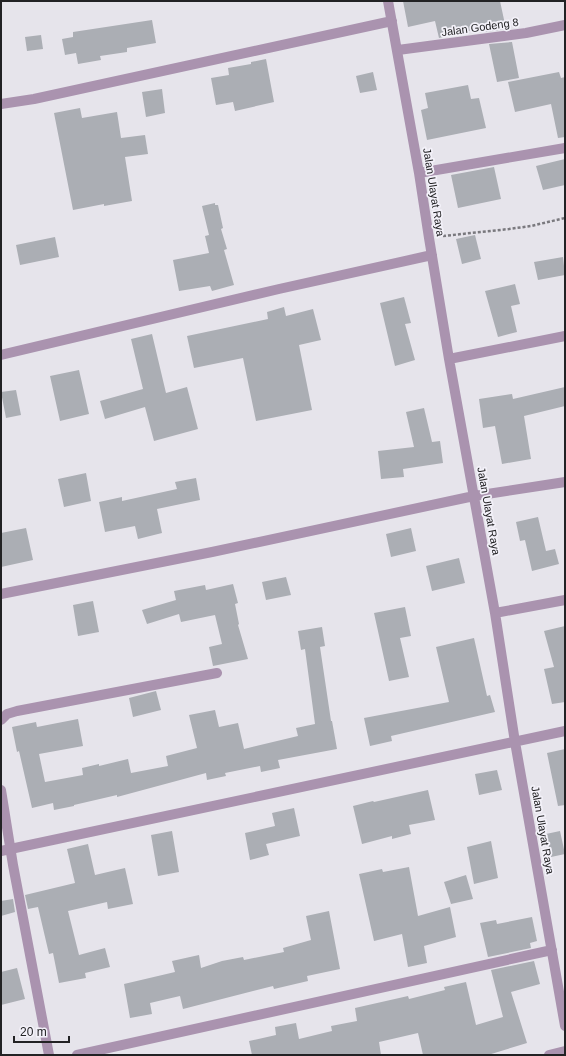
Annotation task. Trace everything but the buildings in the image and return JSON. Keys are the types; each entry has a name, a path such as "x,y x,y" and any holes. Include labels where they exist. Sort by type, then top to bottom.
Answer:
{"street":[{"name":"Jalan Ulayat Raya","path":"388,1 420,173 428,238 495,613 515,742 565,1026"},
{"path":"1,104 34,99 392,21"},
{"name":"Jalan Godeng 8","path":"398,50 526,33 565,26"},
{"path":"420,173 565,148"},
{"path":"1,355 256,294 432,254"},
{"path":"449,359 565,336"},
{"path":"1,594 212,552 474,496 565,482"},
{"path":"495,613 565,600"},
{"path":"1,720 7,714 17,711 217,672"},
{"path":"6,850 565,731"},
{"path":"1,790 6,850 49,1055"},
{"path":"77,1055 552,950"},
{"path":"549,1055 565,1051"}],"path":[{"path":"428,238 531,226 565,218"}]}
